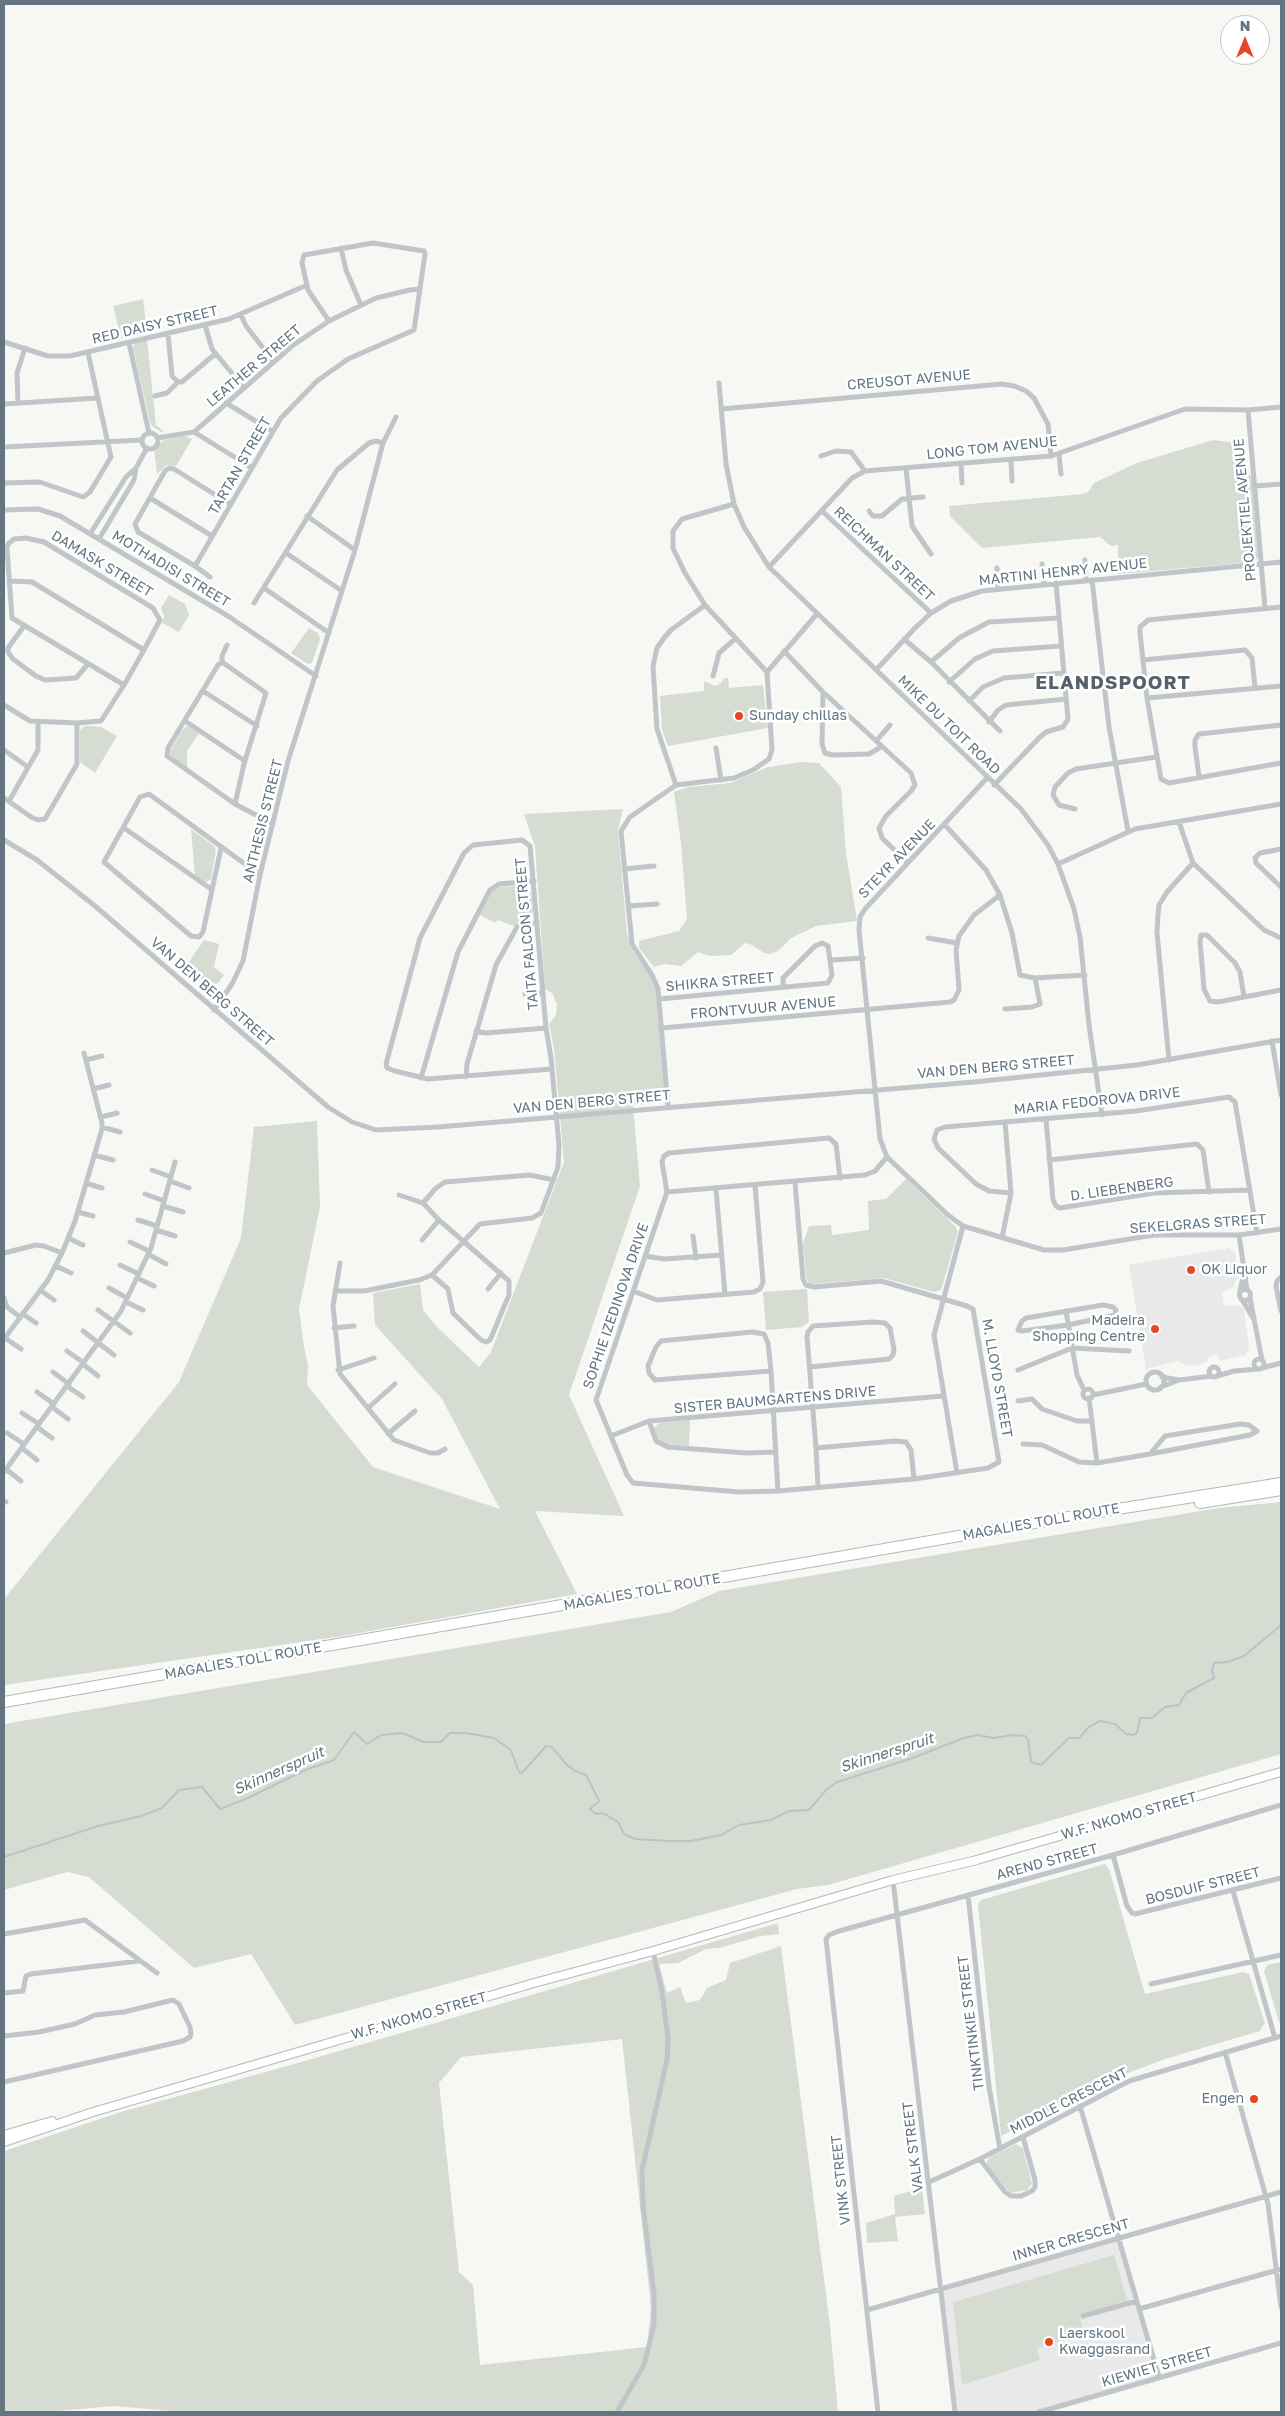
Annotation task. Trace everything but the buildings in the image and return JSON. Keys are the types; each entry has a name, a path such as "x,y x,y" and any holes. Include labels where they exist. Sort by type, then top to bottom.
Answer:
{"highway":[{"name":"MAGALIES TOLL ROUTE","path":"4,1702 1070,1517 1281,1483"},
{"name":"MAGALIES TOLL ROUTE","path":"4,1707 1079,1521 1281,1490"}],"main road":[{"name":"W.F. NKOMO STREET","path":"4,2142 93,2112 534,1983 977,1860 1281,1772"},
{"name":"W.F. NKOMO STREET","path":"4,2135 77,2114 93,2112"}],"street":[{"name":"TARTAN STREET","path":"195,566 281,418 317,381 356,354 414,330 425,254 420,249 373,244 304,255 302,263 306,285 329,321"},
{"path":"341,248 346,270 361,305"},
{"name":"RED DAISY STREET","path":"4,342 48,356 61,357 88,353 241,315 306,285"},
{"name":"LEATHER STREET","path":"194,432 292,346 329,321 361,305 390,294 420,289"},
{"path":"241,315 246,326 274,362"},
{"path":"205,325 208,340 215,354 244,388"},
{"path":"168,334 172,376 178,382"},
{"path":"129,343 148,433"},
{"path":"18,403 17,373 25,348"},
{"path":"4,483 40,482 62,488 78,496 87,496 111,457 88,353"},
{"path":"155,396 167,393 178,382 182,382 215,354"},
{"name":"MIKE DU TOIT ROAD","path":"719,383 726,464 734,504 744,527 770,567 816,615 1021,809 1034,825 1058,864 1074,909 1102,1114"},
{"name":"CREUSOT AVENUE","path":"722,409 991,384 1014,386 1026,391 1034,398 1041,409 1048,424 1051,456"},
{"path":"4,404 98,398"},
{"path":"226,403 272,431"},
{"name":"LONG TOM AVENUE","path":"865,471 1011,461 1051,456 1185,409 1248,410 1281,407"},
{"name":"PROJEKTIEL AVENUE","path":"1248,410 1265,608"},
{"name":"ANTHESIS STREET","path":"214,1010 235,979 243,961 260,875 288,762 355,550 383,443 396,417"},
{"path":"157,438 194,432 252,468"},
{"path":"148,433 153,434 157,438"},
{"path":"4,447 142,440 148,433"},
{"path":"90,534 126,477 136,468 147,448 156,445 157,438"},
{"path":"142,440 147,448"},
{"path":"254,603 333,475 344,462 369,443 376,441 383,443"},
{"path":"770,567 852,478 865,471 851,452 836,451 822,456"},
{"path":"1059,454 1061,474"},
{"path":"1011,461 1012,481"},
{"path":"961,464 962,483"},
{"path":"99,539 134,480 136,468"},
{"path":"210,578 195,566 138,532 135,524 165,471 169,468 174,469 230,504"},
{"path":"906,468 912,526 931,554"},
{"path":"1255,486 1281,484"},
{"path":"868,511 873,516 882,516 899,502 908,498 923,497"},
{"path":"150,498 212,536"},
{"path":"734,504 682,519 673,531 673,548 685,573 705,605 768,672"},
{"name":"MOTHADISI STREET","path":"4,510 38,509 49,511 228,616 316,676"},
{"name":"REICHMAN STREET","path":"822,511 931,614"},
{"path":"307,516 355,550"},
{"name":"DAMASK STREET","path":"4,705 26,720 38,722 77,723 101,721 124,685 160,620 153,608 44,542 26,538 10,541 7,549 11,615 24,626 124,685"},
{"path":"286,553 342,591"},
{"path":"1084,560 1089,580 1115,763 1128,831"},
{"name":"MARTINI HENRY AVENUE","path":"876,670 904,639 931,614 951,601 967,595 998,588 1281,562"},
{"path":"1042,564 1044,584"},
{"path":"998,568 998,588"},
{"path":"9,581 32,582 144,650"},
{"path":"994,785 1046,732 1067,724 1069,714 1066,699 1056,583"},
{"path":"264,588 330,633"},
{"path":"676,784 657,729 653,666 657,648 664,638 671,630 705,605"},
{"path":"1281,607 1148,620 1140,627 1146,698 1156,757 1161,779 1164,782 1281,763"},
{"path":"668,1107 660,999 652,975 632,944 621,840 623,826 630,816 676,784 734,778 766,763 771,755 768,672 816,615"},
{"path":"931,662 958,638 989,622 1059,618"},
{"path":"24,626 10,644 8,652 13,659 40,679 76,678 88,664"},
{"path":"713,676 719,653 735,639"},
{"path":"904,639 931,662 1000,732"},
{"path":"227,645 222,656 222,662 218,665 167,752 169,759 235,804 273,824"},
{"path":"949,682 975,659 993,651 1061,646"},
{"path":"1143,660 1245,650 1252,658 1255,688"},
{"path":"784,651 823,692 881,747 912,773 915,785 886,816 879,828 882,838 908,863"},
{"path":"222,662 266,693 245,761 235,804"},
{"path":"969,702 983,686 1004,678 1064,672"},
{"path":"1146,698 1281,686"},
{"path":"203,691 257,726"},
{"path":"823,692 822,744 825,753 838,756 869,754 881,747"},
{"path":"989,722 998,710 1006,706 1066,699"},
{"path":"185,721 245,761"},
{"path":"38,722 38,750 6,800 35,819 42,820 48,816 77,764 77,723"},
{"path":"876,741 890,725"},
{"path":"1199,776 1195,747 1195,740 1199,734 1281,725"},
{"path":"716,748 721,780"},
{"path":"4,750 28,767"},
{"path":"1075,809 1063,808 1054,800 1055,787 1061,779 1076,769 1156,757"},
{"name":"STEYR AVENUE","path":"874,1089 859,930 860,917 865,908 945,825 987,778"},
{"path":"221,848 202,936 196,938 106,865 105,858 124,828 140,797 149,794 260,875"},
{"path":"1058,864 1128,831 1281,804"},
{"path":"1179,822 1194,863 1264,930 1281,938"},
{"path":"945,825 986,870 1000,894 1012,933 1018,971 1024,977 1035,978 1084,975"},
{"path":"124,828 211,889"},
{"name":"VAN DEN BERG STREET","path":"4,840 37,860 81,894 328,1107 363,1126 384,1131 974,1082 1169,1060 1281,1040"},
{"name":"TAITA FALCON STREET","path":"335,1291 355,1292 419,1280 432,1275 478,1226 485,1223 530,1218 537,1215 543,1210 554,1180 559,1160 556,1117 552,1069 546,1028 530,846 524,840 470,846 464,853 420,938 386,1058 386,1064 389,1069 421,1078 466,1077 552,1069"},
{"path":"1281,850 1260,853 1255,856 1255,860 1281,887"},
{"path":"1169,1060 1157,933 1159,905 1167,892 1194,863"},
{"path":"624,869 654,866"},
{"path":"421,1078 458,952 490,890 496,885 534,881"},
{"path":"928,938 957,943 959,936 974,914 1000,894"},
{"path":"628,906 657,904"},
{"path":"466,1077 466,1066 494,968 514,931 521,924 537,923"},
{"path":"1244,996 1240,972 1235,963 1207,935 1201,936 1204,989 1210,1001 1218,1002 1281,990"},
{"name":"SHIKRA STREET","path":"660,999 828,983 832,979 832,960 828,946 822,942 818,944 783,978 783,987"},
{"name":"FRONTVUUR AVENUE","path":"662,1028 944,1004 954,1000 959,990 957,943"},
{"path":"832,960 863,958"},
{"path":"1005,1009 1032,1008 1040,1004 1035,978"},
{"path":"525,994 543,993"},
{"path":"476,1031 486,1033 546,1028"},
{"path":"1272,1041 1279,1070 1281,1095"},
{"path":"21,1348 4,1339 56,1266 78,1212 102,1127 84,1053"},
{"path":"86,1060 102,1056"},
{"path":"93,1089 110,1085"},
{"name":"SEKELGRAS STREET","path":"874,1089 880,1142 887,1157 948,1215 963,1226 1056,1251 1154,1236 1239,1235 1281,1229"},
{"name":"MARIA FEDOROVA DRIVE","path":"1011,1193 989,1191 976,1184 938,1148 934,1139 937,1130 945,1127 1102,1114 1231,1097 1235,1102 1258,1233"},
{"path":"101,1117 117,1113"},
{"name":"D. LIEBENBERG","path":"1046,1119 1053,1200 1054,1204 1060,1208 1154,1193 1250,1190"},
{"path":"1002,1238 1011,1193 1005,1122"},
{"path":"102,1127 120,1132"},
{"path":"840,1178 836,1144 834,1140 827,1138 669,1152 664,1156 662,1162 667,1192 716,1189 840,1178 871,1174 887,1157"},
{"path":"1049,1160 1197,1144 1203,1150 1209,1192"},
{"path":"94,1155 112,1160"},
{"path":"21,1481 6,1467 114,1322 149,1252 175,1162"},
{"path":"152,1170 189,1188"},
{"path":"423,1203 445,1182 530,1174 554,1180"},
{"name":"M. LLOYD STREET","path":"795,1182 803,1279 806,1285 814,1287 882,1281 967,1306 974,1312 999,1457"},
{"path":"86,1183 102,1188"},
{"path":"632,1291 657,1300 754,1292 762,1285 755,1185"},
{"path":"716,1189 725,1294"},
{"name":"SOPHIE IZEDINOVA DRIVE","path":"667,1192 596,1400 626,1475 637,1485 738,1492 778,1491 914,1479 957,1473 992,1467 999,1462 999,1457"},
{"path":"144,1194 182,1212"},
{"path":"399,1195 423,1203 438,1220 509,1281 511,1290 493,1336 486,1342 481,1340 453,1314 448,1289 432,1275"},
{"path":"78,1212 93,1216"},
{"path":"138,1220 175,1236"},
{"path":"422,1240 438,1220"},
{"path":"957,1473 934,1335 963,1226"},
{"path":"1239,1235 1247,1290 1250,1294 1260,1350 1260,1368"},
{"path":"693,1236 696,1258"},
{"path":"68,1238 82,1246"},
{"path":"130,1242 166,1264"},
{"path":"4,1253 36,1245 62,1253"},
{"path":"645,1256 664,1259 721,1255"},
{"path":"340,1263 333,1301 338,1370 346,1384 394,1440 430,1452 438,1453 445,1449"},
{"path":"120,1265 154,1286"},
{"path":"56,1266 71,1272"},
{"path":"1245,1270 1239,1297 1254,1321"},
{"path":"488,1288 501,1273"},
{"path":"1281,1277 1277,1281 1276,1286 1281,1311"},
{"path":"109,1288 143,1310"},
{"path":"40,1290 54,1300"},
{"path":"1240,1291 1247,1290"},
{"path":"4,1298 7,1307 36,1323"},
{"path":"1243,1301 1250,1298"},
{"path":"1103,1305 1116,1310 1112,1316 1068,1325 1018,1330 1022,1320 1026,1318 1103,1305"},
{"path":"98,1310 130,1333"},
{"path":"1066,1311 1079,1383 1091,1395"},
{"path":"810,1367 889,1359 893,1355 894,1349 890,1328 880,1322 813,1326 808,1332 807,1337 818,1487"},
{"path":"334,1328 354,1326"},
{"path":"82,1331 114,1355"},
{"path":"771,1371 655,1380 649,1374 648,1366 656,1347 661,1342 757,1332 764,1334 767,1338 771,1371 778,1491"},
{"path":"1018,1370 1072,1348 1130,1350"},
{"path":"67,1351 98,1376"},
{"path":"338,1370 374,1358"},
{"path":"1259,1360 1255,1366 1260,1368"},
{"path":"1241,1370 1259,1360 1280,1363"},
{"path":"1084,1390 1084,1396 1146,1384 1154,1390 1179,1380 1215,1376 1280,1363"},
{"path":"1197,1378 1214,1366 1218,1369 1234,1371"},
{"path":"1210,1369 1215,1376"},
{"path":"1215,1376 1218,1369"},
{"path":"53,1372 84,1397"},
{"path":"1146,1384 1146,1378 1153,1373 1162,1377 1179,1380"},
{"path":"1161,1387 1162,1377"},
{"path":"368,1408 395,1384"},
{"path":"37,1392 68,1419"},
{"path":"1091,1395 1097,1463"},
{"name":"SISTER BAUMGARTENS DRIVE","path":"611,1436 649,1422 943,1396"},
{"path":"1018,1401 1032,1399 1042,1409 1076,1422 1092,1421"},
{"path":"388,1434 415,1411"},
{"path":"22,1413 52,1438"},
{"path":"649,1422 656,1441 668,1447 746,1453 776,1452"},
{"path":"1023,1444 1042,1444 1079,1462 1097,1463 1150,1454 1250,1435 1257,1431 1249,1425 1240,1424 1165,1436 1150,1454"},
{"path":"8,1433 37,1460"},
{"path":"816,1448 895,1441 906,1442 912,1450 914,1479"},
{"name":"AREND STREET","path":"826,1946 826,1939 832,1934 1113,1855 1281,1805"},
{"name":"BOSDUIF STREET","path":"1113,1855 1127,1906 1135,1914 1281,1878"},
{"name":"VALK STREET","path":"894,1882 955,2412"},
{"path":"1233,1891 1275,2038"},
{"name":"TINKTINKIE STREET","path":"968,1895 988,2078 1000,2149"},
{"path":"4,1934 85,1920 157,1973"},
{"name":"VINK STREET","path":"826,1946 878,2412"},
{"path":"617,2412 644,2365 654,2324 654,2294 641,2177 667,2060 668,2038 662,1992 653,1950"},
{"path":"1151,1984 1281,1956"},
{"path":"4,1993 23,1990 26,1976 31,1974 140,1961"},
{"path":"4,2036 39,2032 75,2024 95,2015 124,2012 173,2000 178,2004 190,2027 191,2034 184,2041 4,2082"},
{"name":"MIDDLE CRESCENT","path":"929,2182 1000,2149 1129,2081 1281,2036"},
{"path":"1225,2052 1266,2196 1279,2270 1281,2307"},
{"path":"1080,2106 1159,2377"},
{"path":"980,2159 1005,2192 1011,2196 1021,2196 1032,2191 1035,2187 1035,2180 1023,2136"},
{"name":"INNER CRESCENT","path":"867,2310 1281,2192"},
{"path":"1139,2309 1279,2270"},
{"path":"1082,2316 1136,2300"},
{"name":"KIEWIET STREET","path":"1039,2412 1281,2343"}],"shaded area":[{"path":"143,299 147,332 121,338 113,306"},
{"path":"147,340 156,425 164,431 161,432 152,426 150,422 133,348 135,343"},
{"path":"185,436 192,439 176,466 166,465 157,474 154,448 164,440"},
{"path":"1213,440 1245,444 1247,466 1252,480 1259,557 1254,562 1118,574 1118,545 1111,546 1100,537 982,548 950,516 949,506 1083,494 1088,492 1094,483 1137,463"},
{"path":"169,595 185,604 189,615 179,632 162,623 164,616 161,608"},
{"path":"309,628 318,633 320,639 312,663 308,664 291,653"},
{"path":"724,678 728,678 729,688 763,685 768,728 668,746 662,730 660,696 704,691 704,681 715,686 720,684"},
{"path":"85,726 101,727 117,736 95,773 80,762 80,730"},
{"path":"188,726 199,733 187,751 187,769 171,757 170,751 183,729"},
{"path":"801,762 819,763 841,787 846,853 857,921 816,926 791,938 778,951 770,954 764,953 745,943 731,955 710,956 698,952 681,966 665,964 654,967 639,948 639,941 679,931 687,919 681,843 674,792 688,787 730,783 768,767"},
{"path":"623,809 618,830 627,934 633,951 650,975 656,990 665,1091 663,1099 657,1103 633,1105 640,1186 569,1395 624,1516 535,1511 577,1594 336,1637 4,1685 4,1599 179,1382 241,1238 254,1127 317,1121 320,1207 299,1309 308,1365 307,1385 373,1467 500,1509 442,1399 375,1325 373,1293 420,1284 423,1310 436,1326 479,1367 491,1352 564,1162 554,1048 549,1024 556,1015 557,1004 552,993 545,989 535,847 524,814"},
{"path":"191,829 214,846 216,850 211,879 206,882 195,877"},
{"path":"525,885 531,891 533,912 530,919 514,926 498,920 495,923 480,915 493,890 499,887"},
{"path":"204,940 219,944 214,967 224,975 218,983 208,985 186,966"},
{"path":"906,1179 955,1226 958,1232 941,1290 934,1292 884,1278 812,1284 808,1282 803,1243 809,1226 831,1225 832,1235 869,1230 868,1201 886,1199"},
{"name":"Madeira Shopping Centre","path":"1229,1248 1235,1253 1238,1276 1233,1287 1222,1292 1224,1306 1240,1306 1244,1309 1249,1349 1245,1355 1220,1361 1217,1355 1214,1355 1209,1357 1207,1362 1198,1365 1187,1366 1178,1361 1146,1369 1129,1265"},
{"path":"807,1289 809,1322 802,1327 766,1330 763,1292"},
{"path":"690,1420 689,1446 664,1444 657,1439 654,1428 659,1423"},
{"path":"1281,1502 1281,1754 828,1885 797,1889 295,2025 251,1954 194,1968 89,1877 67,1872 4,1890 4,1724 671,1612 719,1591 1219,1508"},
{"path":"1105,1864 1109,1869 1145,1994 1243,1972 1249,1974 1265,2023 1260,2031 1165,2059 1110,2080 1001,2136 978,1905 981,1900"},
{"path":"778,1923 779,1934 761,1936 719,1948 706,1949 678,1963 659,1964 667,1993 680,1987 686,2003 700,2000 707,1988 726,1980 730,1963 781,1946 830,2326 838,2412 182,2412 115,2406 45,2412 4,2412 4,2151 121,2112 298,2063","holes":["622,2039 651,2308 647,2347 480,2365 473,2285 459,2272 439,2083 461,2057"]},
{"path":"1281,1962 1281,2023 1279,2022 1264,1971 1267,1965"},
{"path":"1016,2144 1023,2148 1032,2184 1027,2190 1010,2193 987,2166 987,2161 990,2157"},
{"path":"922,2188 925,2214 895,2217 898,2241 867,2243 866,2223 895,2214 894,2196"},
{"name":"Laerskool Kwaggasrand","path":"1120,2237 1160,2377 1037,2412 956,2412 942,2289"},
{"path":"1114,2255 1128,2302 1079,2316 1084,2334 1037,2348 1040,2360 962,2385 953,2302"}],"waterway":[{"name":"Skinnerspruit","path":"4,1857 98,1826 141,1816 162,1808 179,1790 202,1787 220,1809 248,1798 305,1770 334,1760 354,1732 367,1744 381,1735 402,1733 424,1742 441,1742 450,1733 466,1733 494,1738 511,1750 519,1772 522,1773 546,1746 552,1747 566,1764 575,1771 586,1775 599,1801 590,1809 596,1814 603,1813 618,1822 624,1834 635,1839 691,1841 721,1835 739,1825 771,1820 789,1811 809,1810 826,1790 837,1782 910,1759 964,1738 978,1735 993,1738 1013,1735 1025,1736 1028,1740 1031,1762 1041,1765 1069,1738 1079,1738 1089,1727 1100,1721 1115,1724 1126,1734 1133,1735 1137,1733 1140,1718 1152,1718 1165,1707 1179,1705 1186,1693 1214,1678 1212,1670 1214,1663 1228,1662 1244,1656 1281,1625"}],"place":[{"name":"Sunday chillas","path":"739,716"},
{"name":"OK Liquor","path":"1191,1270"},
{"name":"Madeira Shopping Centre","path":"1155,1329"},
{"name":"Engen","path":"1254,2099"},
{"name":"Laerskool Kwaggasrand","path":"1049,2342"}],"district":[{"name":"ELANDSPOORT","path":"1113,683"}]}
